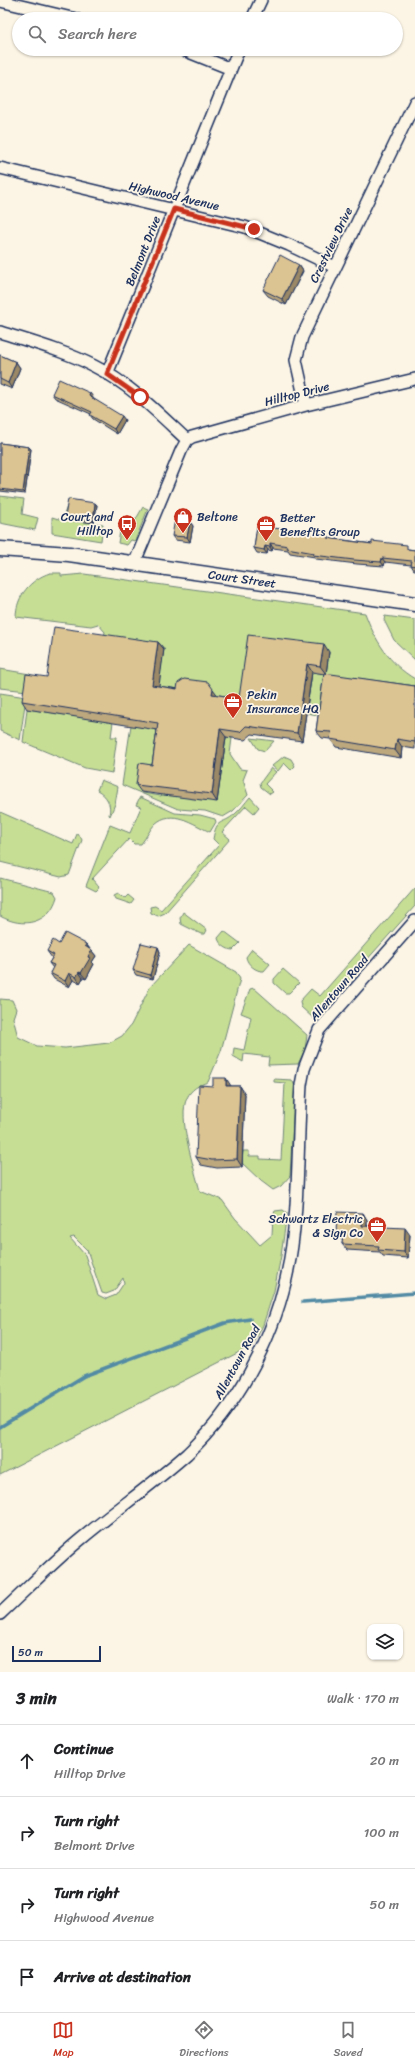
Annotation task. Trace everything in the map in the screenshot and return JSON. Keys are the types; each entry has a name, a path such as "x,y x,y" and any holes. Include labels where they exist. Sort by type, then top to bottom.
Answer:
{"main road":[{"name":"Court Street","path":"0,539 69,554 415,604"},
{"name":"Court Street","path":"0,549 69,554"}],"street":[{"path":"255,12 261,0"},
{"path":"0,1 46,12"},
{"path":"198,56 231,69"},
{"name":"Belmont Drive","path":"107,374 237,56"},
{"name":"Crestview Drive","path":"306,405 297,367 298,346 415,102"},
{"name":"Highwood Avenue","path":"0,168 254,229 335,267"},
{"path":"0,332 84,361 107,374 140,397 187,440 134,564"},
{"name":"Hilltop Drive","path":"187,440 198,434 306,405 415,379"},
{"name":"Allentown Road","path":"0,1614 80,1540 188,1453 211,1428 241,1386 263,1348 273,1325 286,1279 294,1235 300,1085 304,1069 319,1030 415,921"}],"green space":[{"path":"0,496 24,499 22,514 38,518 35,530 0,523"},
{"path":"70,498 72,502 67,519 103,524 101,541 52,533 52,517 62,520"},
{"path":"143,507 148,509 135,541 131,540 127,545 118,543 121,525 132,526"},
{"path":"50,573 61,573 61,576 84,574 365,613 373,633 390,659 415,679 415,694 325,716 306,713 312,672 324,673 329,653 244,706 158,693 103,641 105,632 98,624 91,626 16,617 19,602 26,589 37,579"},
{"path":"385,616 415,620 415,660 394,640 384,620"},
{"path":"0,669 30,674 27,691 0,688"},
{"path":"0,693 26,697 20,740 0,731"},
{"path":"27,709 113,722 111,737 117,737 112,773 85,768 23,742"},
{"path":"180,716 158,773 142,791 143,793 161,796 163,794 215,801 217,800 226,737 232,738 230,754 240,769 247,770 243,780 248,795 233,811 223,817 205,811 178,809 122,785 131,725"},
{"path":"251,738 274,741 265,751 258,749"},
{"path":"284,756 291,759 295,766 291,770 284,763 278,771 272,766"},
{"path":"271,768 276,772 265,784 273,792 270,794 261,787 260,783"},
{"path":"101,780 118,787 115,804 110,816 108,800 97,790"},
{"path":"140,797 175,813 200,815 215,819 216,822 210,832 190,822 175,817 162,819 153,826 141,844 134,844 129,839 92,879 99,887 96,891 86,886 110,825 130,833 141,807 136,805"},
{"path":"250,797 259,807 254,813 246,806 222,832 230,839 165,913 158,916 151,913 150,907 155,906 161,910 219,845 213,839 216,828 220,823 235,814"},
{"path":"0,812 73,844 77,834 80,836 82,840 69,875 61,877 0,862"},
{"path":"0,878 54,892 57,897 48,913 34,922 26,923 9,920 0,916"},
{"path":"415,888 415,906 314,1019 301,1007 300,1001 311,989 320,996"},
{"path":"118,893 125,898 128,895 134,900 131,904 116,899 114,895"},
{"path":"183,912 207,930 205,934 201,934 181,924 180,918"},
{"path":"224,931 240,943 233,950 224,946 218,938"},
{"path":"189,945 236,972 240,979 221,1051 208,1082 201,1084 191,1092 187,1098 184,1107 185,1131 200,1191 222,1200 235,1218 260,1245 272,1235 273,1216 275,1211 283,1210 287,1213 274,1291 263,1325 253,1345 0,1475 0,999 12,1000 16,1009 13,1018 18,1037 37,1046 65,1048 109,1043 122,1036 131,1025 150,987","holes":["74,1237 87,1250 102,1293 106,1294 114,1291 123,1278 124,1283 116,1295 106,1299 98,1295 85,1255 70,1238"]},
{"path":"252,949 270,964 264,971 255,969 248,962 246,957"},
{"path":"283,969 299,983 289,993 285,993 274,983 274,979"},
{"path":"254,988 307,1035 305,1050 298,1064 268,1065 269,1057 244,1054 243,1062 233,1056 234,1048 244,1050 251,1017 241,1013 250,989"},
{"path":"274,1079 292,1080 295,1086 290,1176 281,1186 273,1190 242,1163 243,1151 249,1151 249,1156 260,1156 260,1159 281,1160 285,1083 274,1082"}],"building":[{"path":"280,255 299,265 282,299 263,290"},
{"path":"0,355 16,362 8,383 0,379"},
{"path":"59,379 90,393 89,396 122,416 114,429 90,415 92,412 52,394"},
{"path":"0,443 29,447 23,492 0,489"},
{"path":"68,499 95,503 93,521 65,517"},
{"path":"175,519 190,522 187,537 172,536"},
{"path":"257,526 328,535 327,538 372,544 372,541 407,545 407,549 415,550 415,566 411,565 412,561 382,558 381,562 313,555 314,553 270,543 270,547 265,546 264,550 254,548"},
{"path":"54,627 158,642 152,685 177,689 178,683 184,679 208,682 213,689 212,694 239,698 248,635 324,644 320,666 307,664 297,733 246,726 240,732 220,729 212,794 136,785 139,763 152,765 158,723 22,701 26,674 47,677"},
{"path":"324,673 415,686 415,742 397,739 395,750 330,739 331,732 316,731"},
{"path":"65,933 86,944 85,946 91,950 88,957 90,958 81,973 79,972 76,977 69,973 65,981 50,973 54,965 49,963 54,955 47,951 53,940 59,944"},
{"path":"141,943 158,947 150,975 133,970"},
{"path":"213,1078 226,1078 226,1086 240,1086 237,1159 212,1160 196,1157 199,1085 213,1086"},
{"path":"337,1212 363,1213 362,1226 405,1228 404,1252 378,1250 379,1246 342,1244 343,1233 336,1233"}],"waterway":[{"path":"303,1302 415,1293"},
{"path":"0,1427 84,1376 225,1323 250,1319"}],"place":[{"name":"Beltone","path":"183,534"},
{"name":"Court and Hilltop","path":"127,541"},
{"name":"Better Benefits Group","path":"266,542"},
{"name":"Pekin Insurance HQ","path":"233,719"},
{"name":"Schwartz Electric & Sign Co","path":"377,1243"}],"route":[{"path":"140,397 107,374 174,209 254,229"}]}
